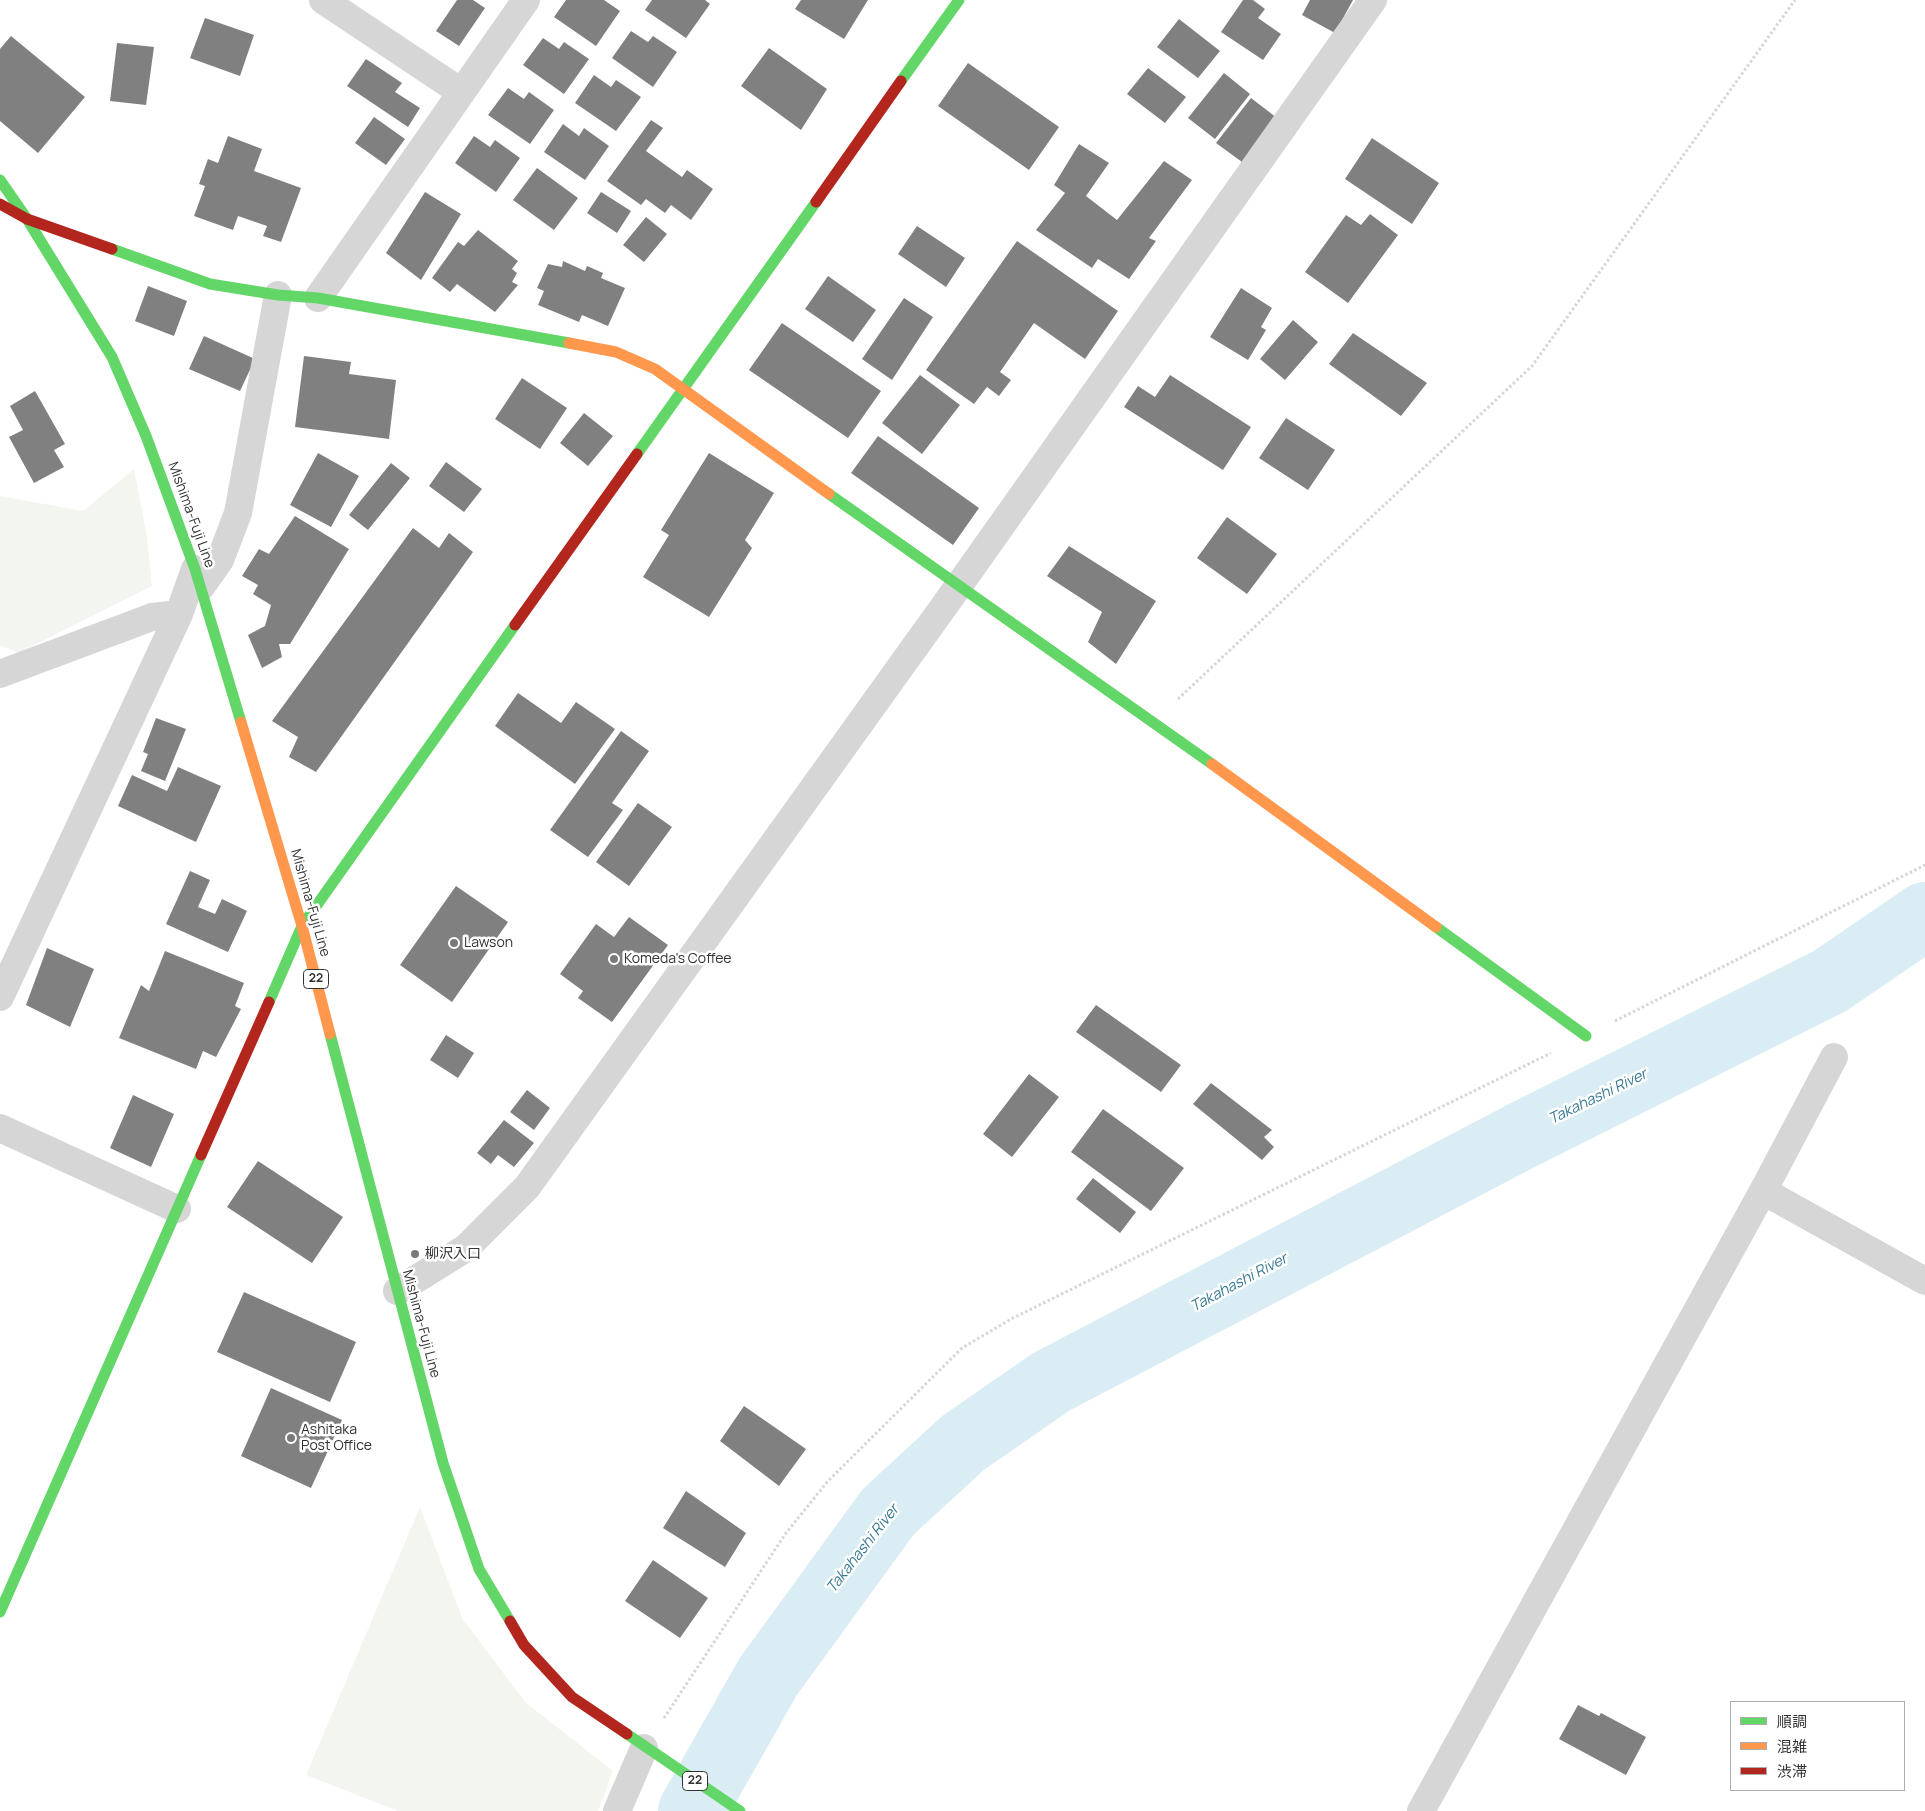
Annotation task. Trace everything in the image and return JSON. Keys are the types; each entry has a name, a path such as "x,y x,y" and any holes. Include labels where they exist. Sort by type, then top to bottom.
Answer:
{"street":[{"path":"323,0 461,92"},
{"path":"318,298 526,0"},
{"path":"0,1612 302,926 959,0"},
{"path":"398,1292 466,1248 527,1187 960,584 1373,0"},
{"name":"Mishima-Fuji Line","path":"0,180 27,219 112,357 146,436 198,578 302,926 443,1463 479,1569 524,1644 572,1697 647,1749"},
{"path":"0,204 27,219 210,284 278,295 318,298 616,352 655,369 683,391 1154,722 1586,1036"},
{"path":"0,997 179,614 198,578 220,560 238,513 278,295"},
{"path":"0,674 152,617 179,614"},
{"path":"1421,1811 1763,1191 1834,1057"},
{"path":"0,1128 177,1209"},
{"path":"1763,1191 1925,1281"},
{"path":"617,1811 647,1749"},
{"name":"22","path":"647,1749 740,1811"}],"path":[{"path":"1154,722 1532,366 1795,0"},
{"path":"647,1749 786,1533 828,1481 962,1348 1022,1314 1586,1036 1925,865"}],"shaded area":[{"path":"134,469 147,537 152,586 18,653 0,645 0,496 83,511"},
{"path":"420,1507 462,1618 525,1702 613,1771 598,1811 398,1811 306,1775"}],"building":[{"path":"457,0 473,0 485,8 459,46 436,31"},
{"path":"566,0 604,0 620,11 596,46 554,17"},
{"path":"652,0 705,0 710,4 686,38 645,10"},
{"path":"801,0 868,0 844,39 795,9"},
{"path":"1243,0 1253,0 1265,9 1258,18 1281,34 1263,60 1221,32"},
{"path":"1310,0 1353,0 1335,33 1302,15"},
{"path":"205,18 254,35 240,76 190,58"},
{"path":"1179,19 1220,51 1198,78 1157,47"},
{"path":"631,31 648,42 653,36 677,52 653,87 612,58"},
{"path":"11,36 85,97 38,153 0,121 0,49"},
{"path":"543,38 559,49 564,42 589,59 564,94 523,65"},
{"path":"117,43 154,47 146,105 110,101"},
{"path":"769,48 827,89 801,130 741,86"},
{"path":"366,59 402,83 395,92 420,108 408,127 347,86"},
{"path":"968,63 1059,127 1029,170 938,106"},
{"path":"1148,68 1186,97 1165,123 1127,94"},
{"path":"1224,73 1250,94 1215,139 1188,118"},
{"path":"594,75 611,87 616,80 641,97 616,131 575,103"},
{"path":"508,88 524,99 529,92 554,110 530,144 488,115"},
{"path":"1251,98 1277,118 1242,162 1216,143"},
{"path":"374,117 405,139 386,165 355,143"},
{"path":"651,120 663,128 646,151 682,177 687,170 713,189 691,220 671,205 665,213 646,199 641,205 607,181"},
{"path":"563,124 579,136 584,128 609,146 585,180 544,152"},
{"path":"228,136 262,149 254,171 301,188 281,242 263,236 267,226 238,216 233,230 194,216 205,186 199,184 208,159 218,163"},
{"path":"474,136 490,147 495,140 520,158 496,192 455,163"},
{"path":"1372,138 1439,183 1412,224 1345,179"},
{"path":"1079,144 1109,163 1086,196 1117,220 1164,161 1192,180 1149,238 1156,241 1129,279 1098,259 1092,268 1036,230 1065,193 1054,185"},
{"path":"537,168 578,198 554,230 513,200"},
{"path":"425,192 461,214 421,280 386,253"},
{"path":"601,192 631,211 617,233 587,213"},
{"path":"1370,214 1398,235 1348,303 1305,272 1346,215 1361,225"},
{"path":"646,217 667,234 644,262 623,245"},
{"path":"917,226 965,258 946,287 898,254"},
{"path":"478,230 518,261 512,269 517,273 512,282 518,285 495,312 457,284 450,292 432,278 458,242 464,246"},
{"path":"1017,241 1118,311 1085,359 1034,323 1000,372 1011,380 999,396 987,387 974,404 926,370"},
{"path":"563,261 585,271 587,266 603,273 601,278 625,288 608,326 582,315 579,322 538,305 544,291 537,288 548,264 562,267"},
{"path":"828,276 876,310 853,342 805,309"},
{"path":"148,286 187,301 174,336 135,321"},
{"path":"1241,288 1272,308 1261,327 1266,330 1248,360 1210,337"},
{"path":"904,298 933,317 892,380 862,359"},
{"path":"1293,320 1318,342 1285,380 1260,359"},
{"path":"782,323 881,391 848,438 749,370"},
{"path":"1353,333 1427,383 1401,416 1329,364"},
{"path":"204,336 255,359 240,391 189,369"},
{"path":"304,356 351,362 349,374 396,380 389,439 295,427"},
{"path":"920,375 960,405 922,454 882,423"},
{"path":"1170,375 1251,427 1223,470 1124,407 1138,386 1155,397"},
{"path":"522,378 567,408 540,449 495,419"},
{"path":"35,391 65,444 54,450 64,467 34,483 9,437 23,430 10,406"},
{"path":"584,413 613,436 588,466 560,443"},
{"path":"1286,418 1335,450 1308,490 1259,458"},
{"path":"878,436 979,508 953,545 851,473"},
{"path":"318,453 359,476 331,527 290,505"},
{"path":"709,453 774,493 745,540 752,548 709,617 643,577 669,535 661,530"},
{"path":"446,462 482,489 464,512 429,486"},
{"path":"391,463 410,478 368,530 349,515"},
{"path":"295,516 349,549 290,644 279,644 282,657 262,668 248,635 265,626 271,605 253,594 258,585 242,576 259,549 269,554"},
{"path":"1227,517 1277,554 1247,594 1197,558"},
{"path":"413,528 439,548 449,533 473,552 316,772 289,757 298,737 272,721"},
{"path":"1069,546 1156,601 1116,664 1088,642 1102,612 1047,576"},
{"path":"518,693 561,723 576,702 615,729 575,784 495,726"},
{"path":"156,718 186,729 165,781 141,771 148,754 143,752"},
{"path":"621,731 649,751 612,803 623,810 588,857 550,830"},
{"path":"178,767 221,786 196,842 118,806 132,775 167,791"},
{"path":"638,803 672,827 629,886 596,862"},
{"path":"190,871 210,880 198,907 215,914 222,899 247,911 228,952 166,924"},
{"name":"Lawson","path":"456,886 508,922 452,1002 400,965"},
{"name":"Komeda's Coffee","path":"629,917 668,945 612,1022 578,998 583,991 560,974 596,924 614,937"},
{"path":"47,948 94,969 70,1027 26,1005"},
{"path":"165,951 244,983 235,1006 241,1009 216,1057 203,1051 196,1069 119,1038 141,985 149,991"},
{"path":"1096,1005 1181,1065 1161,1092 1076,1032"},
{"path":"446,1035 474,1053 458,1078 430,1060"},
{"path":"1029,1074 1059,1097 1012,1157 983,1134"},
{"path":"1211,1083 1272,1130 1264,1137 1274,1147 1262,1160 1193,1104"},
{"path":"527,1090 550,1108 534,1130 510,1112"},
{"path":"133,1095 174,1114 151,1167 110,1148"},
{"path":"1103,1109 1184,1168 1151,1211 1071,1152"},
{"path":"504,1120 534,1143 514,1167 498,1155 491,1164 477,1153"},
{"path":"258,1161 343,1217 312,1263 227,1207"},
{"path":"1093,1178 1136,1212 1120,1233 1076,1199"},
{"path":"244,1292 356,1342 330,1402 217,1352"},
{"name":"Ashitaka Post Office","path":"271,1388 342,1420 311,1488 241,1456"},
{"path":"744,1406 806,1449 779,1486 720,1441"},
{"path":"686,1491 746,1533 725,1567 663,1528"},
{"path":"653,1560 708,1598 680,1638 625,1601"},
{"path":"1578,1705 1599,1716 1601,1713 1646,1737 1626,1775 1559,1739"}],"waterway":[{"name":"Takahashi River","path":"692,1811 768,1677 888,1512 963,1443 1051,1382 1521,1136 1830,981 1925,916"}],"traffic: fast":[{"path":"901,81 959,0"},
{"path":"0,180 27,219 112,357 146,436 195,569 241,722"},
{"path":"637,454 816,202"},
{"path":"112,249 210,284 278,295 318,298 569,343"},
{"path":"829,494 1212,764"},
{"path":"269,1002 302,926 515,625"},
{"path":"1436,927 1586,1036"},
{"path":"330,1034 443,1463 479,1569 510,1621"},
{"path":"0,1612 201,1155"},
{"path":"627,1734 740,1811"}],"traffic: slow":[{"path":"569,343 616,352 655,369 829,494"},
{"path":"241,722 302,926 330,1034"},
{"path":"1212,764 1436,927"}],"traffic: jam":[{"path":"816,202 901,81"},
{"path":"0,204 27,219 112,249"},
{"path":"515,625 637,454"},
{"path":"201,1155 269,1002"},
{"path":"510,1621 524,1645 572,1697 627,1734"}],"place":[{"name":"Lawson","path":"454,943"},
{"name":"Komeda's Coffee","path":"614,959"},
{"name":"柳沢入口","path":"415,1254"},
{"name":"Ashitaka Post Office","path":"291,1438"}]}
